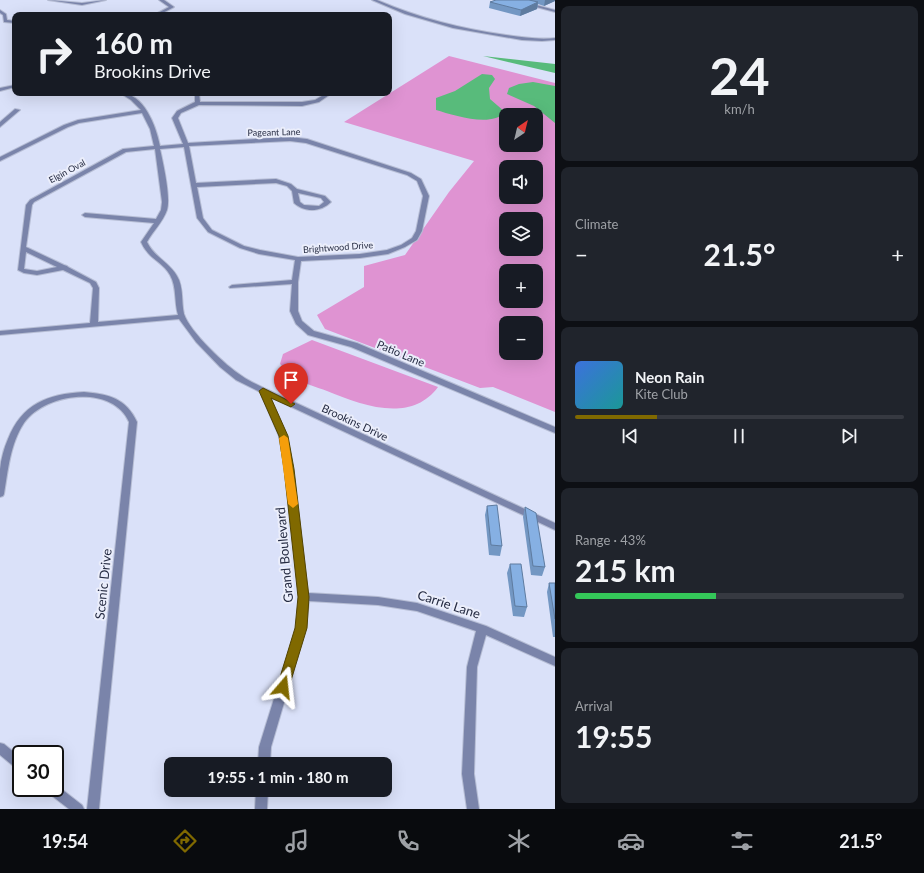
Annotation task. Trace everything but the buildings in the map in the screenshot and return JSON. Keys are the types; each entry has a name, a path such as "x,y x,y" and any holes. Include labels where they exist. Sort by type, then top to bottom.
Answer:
{"street":[{"path":"50,0 82,4 104,0"},
{"path":"161,0 172,7 162,12"},
{"path":"374,0 408,15 471,32 518,38 555,39"},
{"path":"512,0 555,11"},
{"path":"0,12 5,16 5,21 12,22"},
{"path":"0,90 12,87"},
{"name":"Brookins Drive","path":"128,96 136,100 149,119 157,147 165,204 163,214 156,221 144,242 146,248 154,258 168,268 175,277 182,317 204,346 236,376 263,391 555,527"},
{"path":"197,96 198,103 302,104 317,101 325,96"},
{"name":"Brightwood Drive","path":"198,103 179,112 175,118 186,145 200,218 210,231 242,247 298,259 360,256 388,252 415,239 419,231 426,196 419,180 409,174"},
{"path":"0,125 17,110"},
{"path":"0,159 66,126 78,122 144,111"},
{"name":"Pageant Lane","path":"157,147 290,139 307,141 409,174"},
{"name":"Elgin Oval","path":"65,267 38,274 27,273 21,270 29,205 32,200 125,150 157,147"},
{"path":"194,185 276,181 289,185 295,190 323,197 328,202 320,208 303,207 297,203 295,190"},
{"path":"85,215 156,221"},
{"path":"23,248 65,267 93,282 96,288 94,324"},
{"name":"Patio Lane","path":"298,259 295,282 294,311 299,322 311,333 354,345 555,430"},
{"path":"232,287 295,282"},
{"path":"0,333 182,317"},
{"name":"Grand Boulevard","path":"263,391 283,436 289,469 304,597 301,628 265,746 264,757"},
{"name":"Scenic Drive","path":"0,494 11,438 27,414 43,402 65,397 84,395 103,397 119,404 128,413 133,422 92,809"},
{"name":"Carrie Lane","path":"304,597 378,601 417,607 482,629 555,662"},
{"path":"473,809 468,774 472,667 482,629"},
{"path":"0,748 12,758"},
{"path":"63,797 78,809"},
{"path":"261,809 262,797"}],"shaded area":[{"path":"449,56 555,83 555,412 493,387 480,388 325,329 317,315 364,287 364,266 405,255 449,192 474,161 344,122 385,96 392,96 392,92"},
{"path":"483,56 555,64 555,73"},
{"path":"482,74 492,75 495,79 489,88 490,99 500,108 499,108 499,117 482,120 472,119 436,110 436,98 455,91"},
{"path":"533,82 555,86 555,123 543,113 543,108 536,108 507,94 509,88 519,84"},
{"path":"312,340 438,387 427,398 414,405 400,408 370,406 323,390 299,380 280,364 283,354"}],"slow traffic":[{"path":"284,438 293,504"}],"route":[{"path":"283,687 301,628 304,597 289,469 283,436 263,391 291,404"}]}
